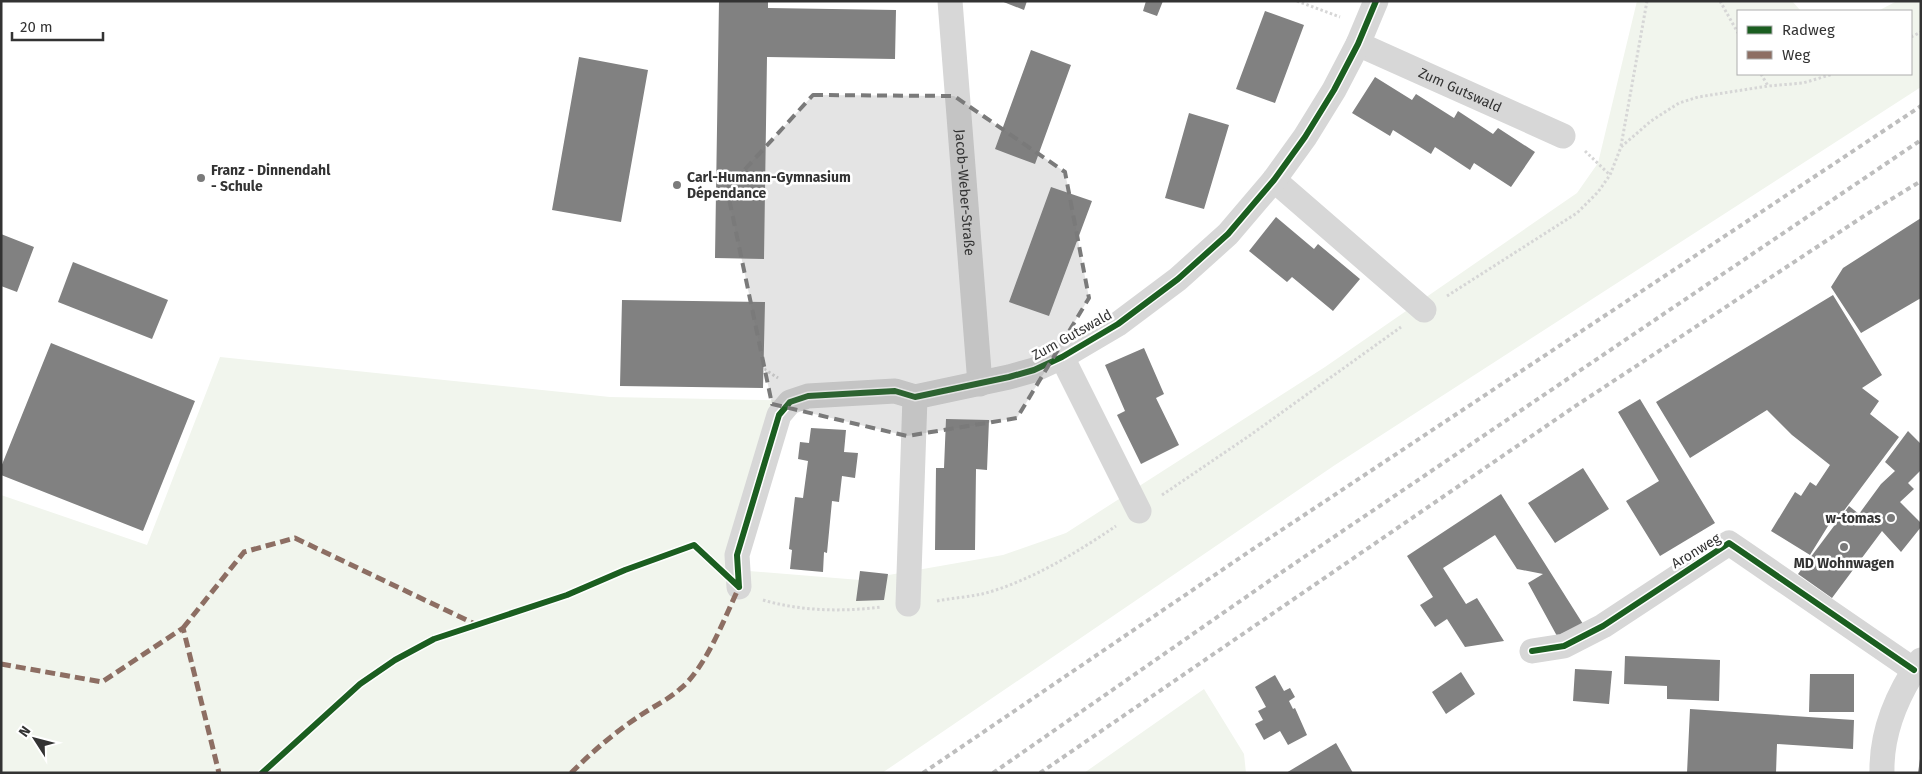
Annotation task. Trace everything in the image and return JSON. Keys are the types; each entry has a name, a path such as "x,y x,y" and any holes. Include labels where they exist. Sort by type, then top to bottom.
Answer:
{"street":[{"name":"Jacob-Weber-Straße","path":"950,1 980,384"},
{"name":"Zum Gutswald","path":"739,587 737,555 779,416 790,402 808,396 895,391 915,397 980,384 1034,370 1062,357 1118,324 1178,279 1228,234 1274,180 1305,137 1362,36 1376,1"},
{"name":"Zum Gutswald","path":"1362,36 1563,136"},
{"path":"1274,180 1424,310"},
{"name":"Zum Gutswald","path":"1062,357 1139,511"},
{"path":"908,604 915,397"},
{"name":"Aronweg","path":"1532,652 1564,646 1603,626 1729,543 1917,665 1900,693 1889,720 1884,745 1882,773"}],"path":[{"path":"1297,1 1362,36"},
{"path":"739,587 758,598 800,608 861,610 983,594 1018,581 1067,558 1249,436 1424,310 1577,213 1598,192 1610,175 1621,147 1647,1"},
{"path":"1720,1 1737,31"},
{"path":"1762,75 1768,86"},
{"path":"1621,147 1652,121 1679,103 1698,97 1768,86 1803,83 1829,75"}],"highlighted area":[{"path":"813,95 954,96 1065,172 1089,298 1017,418 907,436 772,404 727,189"}],"shaded area":[{"path":"1637,1 1792,1 1800,10 1737,10 1737,75 1912,75 1912,10 1880,10 1897,1 1921,1 1921,87 1335,465 882,773 1,773 1,495 147,545 220,357 610,397 814,401 783,422 737,570 860,580 1003,555 1066,533 1325,367 1577,193 1598,163"},
{"path":"1204,689 1244,754 1246,773 1084,773"}],"building":[{"path":"719,1 768,1 768,8 896,10 895,59 767,57 764,259 715,258"},
{"path":"1001,1 1027,1 1024,10"},
{"path":"1146,1 1163,1 1157,16 1143,11"},
{"path":"1265,11 1304,25 1275,103 1236,89"},
{"path":"1031,50 1071,65 1035,164 995,149"},
{"path":"579,57 648,70 621,222 552,210"},
{"path":"1375,77 1412,100 1416,94 1454,118 1458,111 1493,134 1498,128 1535,152 1511,187 1474,163 1470,170 1435,147 1431,154 1393,130 1390,136 1352,113"},
{"path":"1189,113 1229,125 1204,209 1165,198"},
{"path":"1051,187 1092,201 1049,316 1009,302"},
{"path":"1276,217 1314,249 1318,244 1360,279 1333,311 1292,277 1287,282 1249,251"},
{"path":"1921,218 1921,298 1861,333 1831,287 1843,268"},
{"path":"1,234 34,247 17,292 1,286"},
{"path":"73,262 168,300 152,339 58,302"},
{"path":"1833,295 1882,375 1862,388 1879,401 1870,414 1899,437 1837,520 1833,518 1810,555 1771,531 1795,492 1801,496 1810,482 1816,486 1830,465 1792,435 1767,410 1690,458 1656,402"},
{"path":"622,300 765,302 763,388 620,386"},
{"path":"51,343 195,401 143,531 1,475 1,467"},
{"path":"1144,348 1164,394 1156,398 1179,445 1141,464 1117,415 1125,411 1105,365"},
{"path":"1640,399 1715,523 1660,556 1626,501 1659,481 1618,412"},
{"path":"946,419 989,420 987,470 976,469 975,550 935,550 936,468 944,468"},
{"path":"811,428 846,430 844,452 858,453 855,478 842,476 839,502 832,501 827,553 824,552 823,572 790,569 792,550 789,549 795,497 803,498 808,461 798,459 800,442 809,443"},
{"path":"1908,431 1921,444 1921,470 1908,483 1914,489 1900,502 1921,523 1921,527 1901,552 1882,531 1832,598 1798,574 1849,506 1859,514 1881,484 1895,471 1885,462"},
{"path":"1583,468 1609,509 1555,543 1528,503"},
{"path":"1501,494 1583,624 1557,636 1528,583 1543,574 1517,569 1495,535 1443,568 1466,604 1477,598 1504,641 1465,647 1447,619 1435,627 1420,605 1433,597 1407,556"},
{"path":"860,571 888,574 884,600 856,601"},
{"path":"1625,656 1720,660 1719,701 1667,699 1667,686 1624,684"},
{"path":"1575,669 1612,671 1609,704 1573,701"},
{"path":"1461,672 1475,694 1446,714 1432,692"},
{"path":"1810,674 1854,674 1854,712 1809,712"},
{"path":"1275,675 1284,691 1290,688 1295,697 1289,701 1293,709 1295,708 1307,735 1288,745 1280,731 1264,740 1255,724 1263,720 1258,711 1266,707 1255,687"},
{"path":"1690,709 1854,720 1853,749 1777,744 1776,773 1687,773"},
{"path":"1336,743 1353,773 1286,773"},
{"path":"1920,759 1921,773 1918,773"}],"railway":[{"path":"923,773 1253,549 1921,106"},
{"path":"993,773 1282,572 1921,140"},
{"path":"1040,773 1574,407 1867,214 1921,181"}],"marked path":[{"path":"183,628 244,552 295,538 477,625"},
{"path":"571,773 612,736 643,713 670,697 689,680 714,641 739,587 736,585"},
{"path":"1,664 102,682 183,628 219,773"}],"cycle path":[{"path":"739,587 737,555 779,415 790,402 808,396 895,391 915,397 1009,377 1034,370 1062,357 1118,324 1178,279 1228,234 1274,180 1305,137 1334,90 1358,44 1376,1"},
{"path":"1532,651 1564,646 1603,626 1729,543 1914,670"},
{"path":"262,773 360,684 395,660 434,639 567,595 625,570 694,545 739,587"}],"place":[{"name":"Franz - Dinnendahl - Schule","path":"201,178"},
{"name":"Carl-Humann-Gymnasium Dépendance","path":"677,185"},
{"name":"w-tomas","path":"1891,518"},
{"name":"MD Wohnwagen","path":"1844,547"}]}
